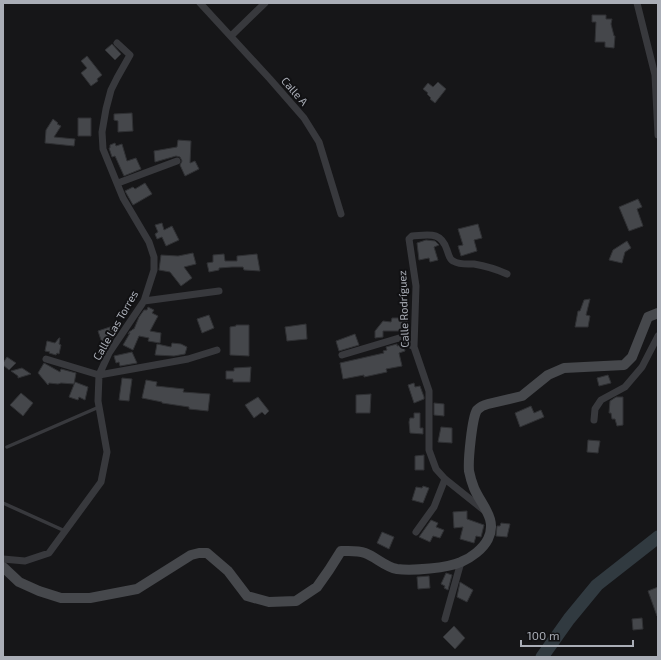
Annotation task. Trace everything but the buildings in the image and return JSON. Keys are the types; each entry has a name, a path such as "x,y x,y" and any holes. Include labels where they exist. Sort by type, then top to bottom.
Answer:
{"street":[{"name":"Calle A","path":"200,3 304,118 319,142 341,214"},
{"path":"231,36 265,3"},
{"path":"638,3 655,75 658,134"},
{"name":"Calle Las Torres","path":"3,559 25,562 49,553 101,482 107,452 99,407 99,375 109,353 144,301 154,270 154,257 149,242 123,198 103,149 102,132 111,90 130,56 117,43"},
{"path":"118,183 177,161"},
{"name":"Calle Rodríguez","path":"489,515 445,479 436,469 429,450 429,391 414,348 416,286 409,239 412,236 437,236 443,240 450,259 455,262 461,264 487,266 507,274"},
{"path":"144,301 219,291"},
{"path":"3,567 20,582 39,592 61,598 90,598 137,589 191,555 199,552 207,553 228,571 247,596 269,602 275,602 296,601 317,587 341,551 365,553 396,569 408,570 437,567 461,562 478,552 488,538 492,526 489,515 474,489 469,470 472,432 477,411 488,404 522,396 548,375 564,368 624,364 632,357 648,317 658,313"},
{"path":"594,420 595,409 601,400 625,387 642,367 658,336"},
{"path":"342,355 399,338 414,348"},
{"path":"46,359 99,375 188,360 217,350"},
{"path":"416,532 434,507 445,479"},
{"path":"445,619 461,562"}],"lane":[{"path":"7,447 99,407"},
{"path":"3,503 65,531"}],"waterway":[{"path":"542,657 569,619 597,585 658,537"}]}
